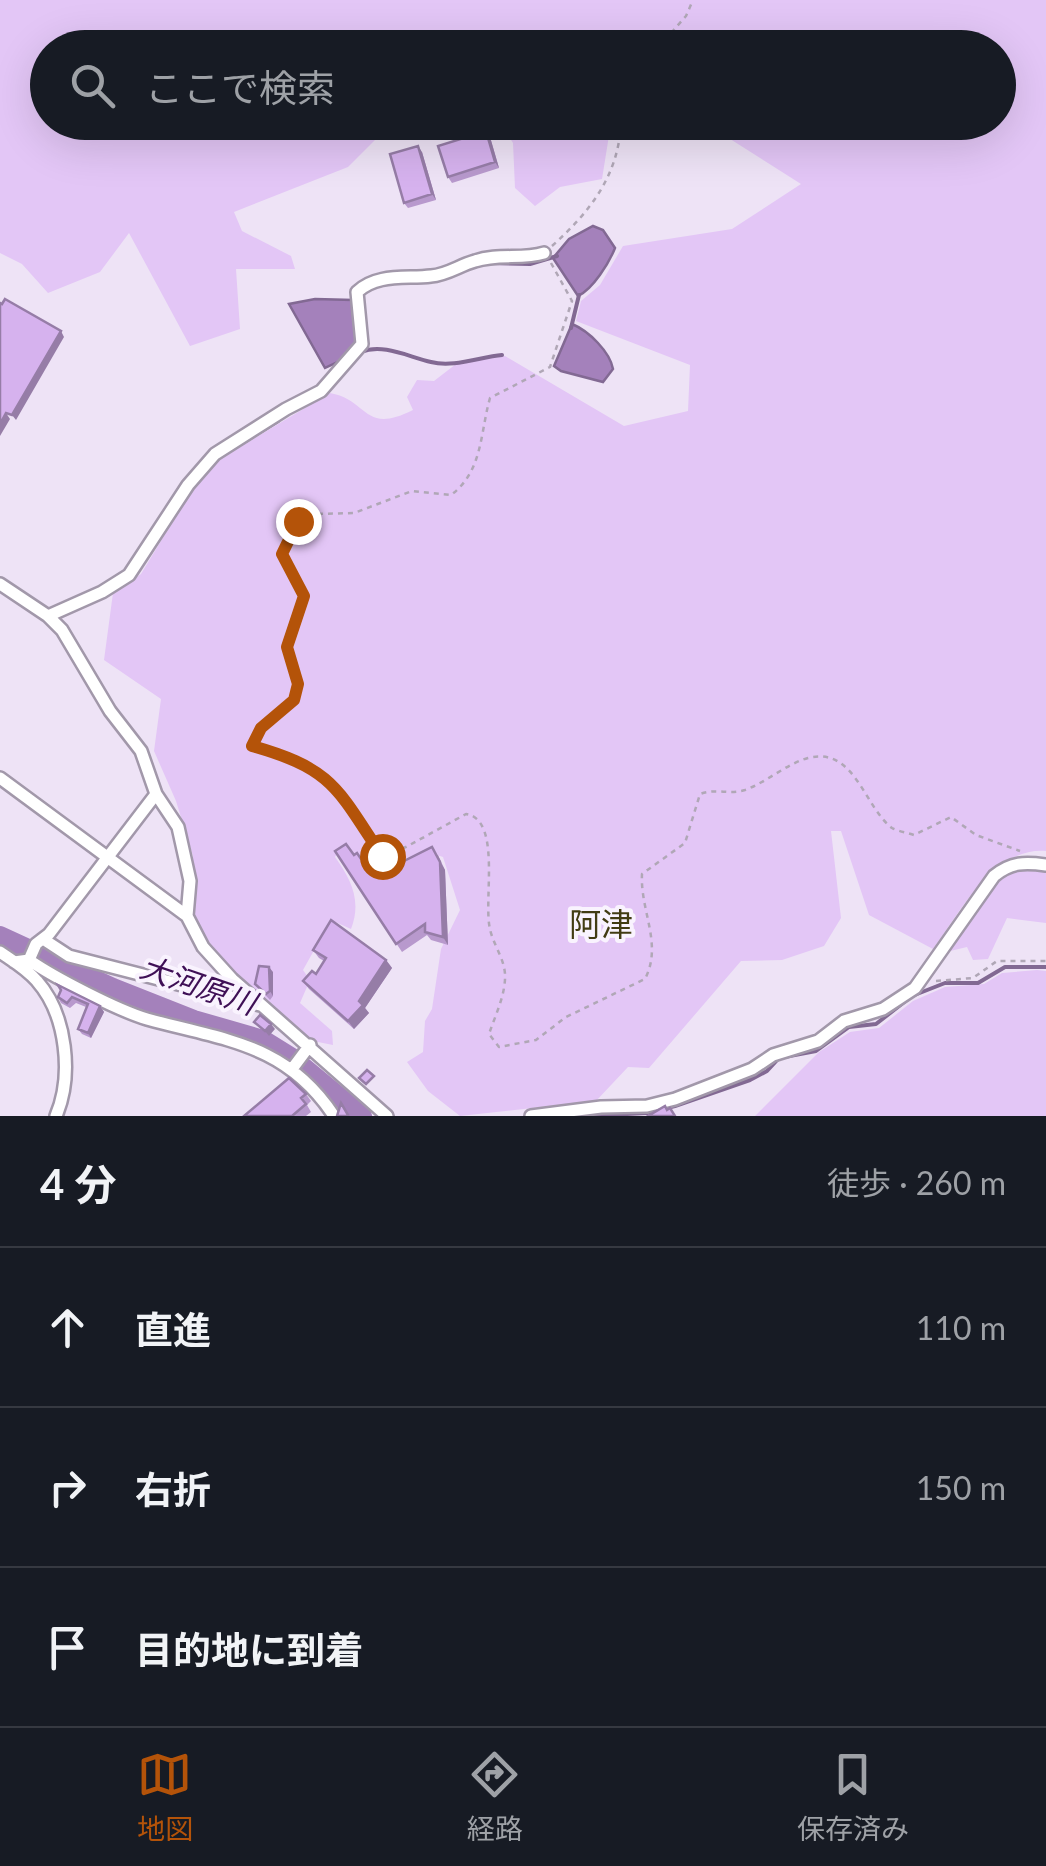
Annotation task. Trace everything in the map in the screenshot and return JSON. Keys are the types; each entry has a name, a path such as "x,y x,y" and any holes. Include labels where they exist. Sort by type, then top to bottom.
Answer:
{"street":[{"path":"48,616 129,575 188,485 215,454 286,408 320,392 362,344 357,292 366,284 397,277 433,276 477,260 547,257"},
{"path":"0,584 48,616 69,641 110,711 140,751 156,794 178,827 190,880 188,916 202,947 387,1116"},
{"path":"0,778 188,916"},
{"path":"29,960 39,941 156,794"},
{"path":"531,1116 647,1106 676,1099 752,1069 773,1055 818,1041 844,1021 883,1009 916,988 994,876 1022,862 1046,865"},
{"path":"39,941 69,956 264,1006"},
{"path":"0,952 40,985 60,1031 66,1072 56,1116"},
{"path":"14,962 29,960 133,1013 245,1043 296,1064 334,1116"},
{"path":"296,1064 310,1045"}],"path":[{"path":"674,30 693,0"},
{"path":"617,140 607,184 547,257 572,301 550,367 490,398 481,453 462,487 451,495 412,491 354,514 314,514 298,521 282,554 304,596 287,647 298,684 294,700 261,728 252,746 288,756 333,784 382,856 466,814 483,822 488,854 489,927 504,970 501,999 489,1034 499,1047 536,1040 566,1018 645,979 652,966 654,948 641,890 642,874 685,843 700,794 744,790 805,758 824,756 852,774 892,828 914,835 950,817 976,835 1026,853"},
{"path":"916,988 942,979 973,978 997,961 1046,961"}],"shaded area":[{"path":"0,0 1046,0 1046,851 1010,859 994,870 967,900 933,949 869,915 841,831 831,831 841,918 824,946 782,960 741,961 649,1068 628,1067 596,1101 460,1116 428,1091 407,1062 423,1052 425,1021 432,1009 441,949 460,910 443,857 431,853 395,865 341,847 335,857 353,891 354,919 351,929 331,920 303,970 310,980 300,1003 332,1031 333,1045 313,1041 240,979 206,942 193,916 193,856 176,801 154,751 161,699 104,660 113,593 141,574 205,468 330,393 375,417 397,417 413,410 407,397 417,380 434,381 456,364 505,356 624,426 688,411 690,365 576,321 581,301 600,285 623,246 732,229 801,184 732,140 1016,140 1016,30 30,30 30,140 375,140 348,167 234,212 242,231 291,256 295,269 236,269 240,329 190,346 129,233 100,272 48,293 22,264 0,253"},
{"path":"511,140 608,140 602,179 560,187 535,206 515,188"},
{"path":"593,226 603,230 615,248 600,275 578,296 553,258 569,239"},
{"path":"315,299 353,300 359,343 325,368 289,304"},
{"path":"572,324 592,337 608,356 613,369 603,382 554,366"},
{"path":"1025,867 1046,870 1046,923 1007,918 988,959 973,960 967,947 946,952 997,879"},
{"path":"1046,971 1046,1116 755,1116 819,1052 850,1032 879,1028 913,1001 945,987 984,984 1002,973"}],"building":[{"path":"457,140 489,140 495,162 448,177 438,146"},
{"path":"418,146 432,194 404,203 390,154"},
{"path":"5,299 61,331 12,415 6,413 0,424 0,303"},
{"path":"346,844 354,855 357,853 378,868 394,866 432,847 440,862 443,937 425,932 425,924 396,944 335,851"},
{"path":"331,920 386,960 359,1001 363,1005 348,1021 303,981 312,971 316,974 326,958 313,950"},
{"path":"259,966 269,967 270,991 266,994 255,984"},
{"path":"58,985 100,1006 88,1033 78,1029 88,1004 72,997 67,1003 58,997"},
{"path":"260,1015 271,1024 265,1031 254,1022"},
{"path":"367,1070 374,1076 366,1084 359,1078"},
{"path":"289,1078 306,1094 301,1098 306,1104 292,1116 244,1116"},
{"path":"341,1103 348,1115 346,1116 337,1116"},
{"path":"665,1106 675,1116 648,1116"}],"waterway":[{"path":"489,263 530,264 557,256"},
{"path":"571,328 579,295"},
{"path":"361,352 387,350 448,364 502,355"},
{"path":"239,445 278,421"},
{"path":"135,575 152,550"},
{"name":"大河原川","path":"0,936 113,988 194,1020 263,1040 292,1058 362,1116"},
{"path":"588,1116 647,1113 675,1106 750,1080 767,1071 779,1058 816,1051 849,1027 876,1024 912,996 945,983 978,983 1005,967 1046,967"}],"district":[{"name":"阿津","path":"601,925"}],"route":[{"path":"298,521 282,554 304,596 287,647 298,684 294,700 261,728 252,746 288,756 333,784 382,856"}]}
